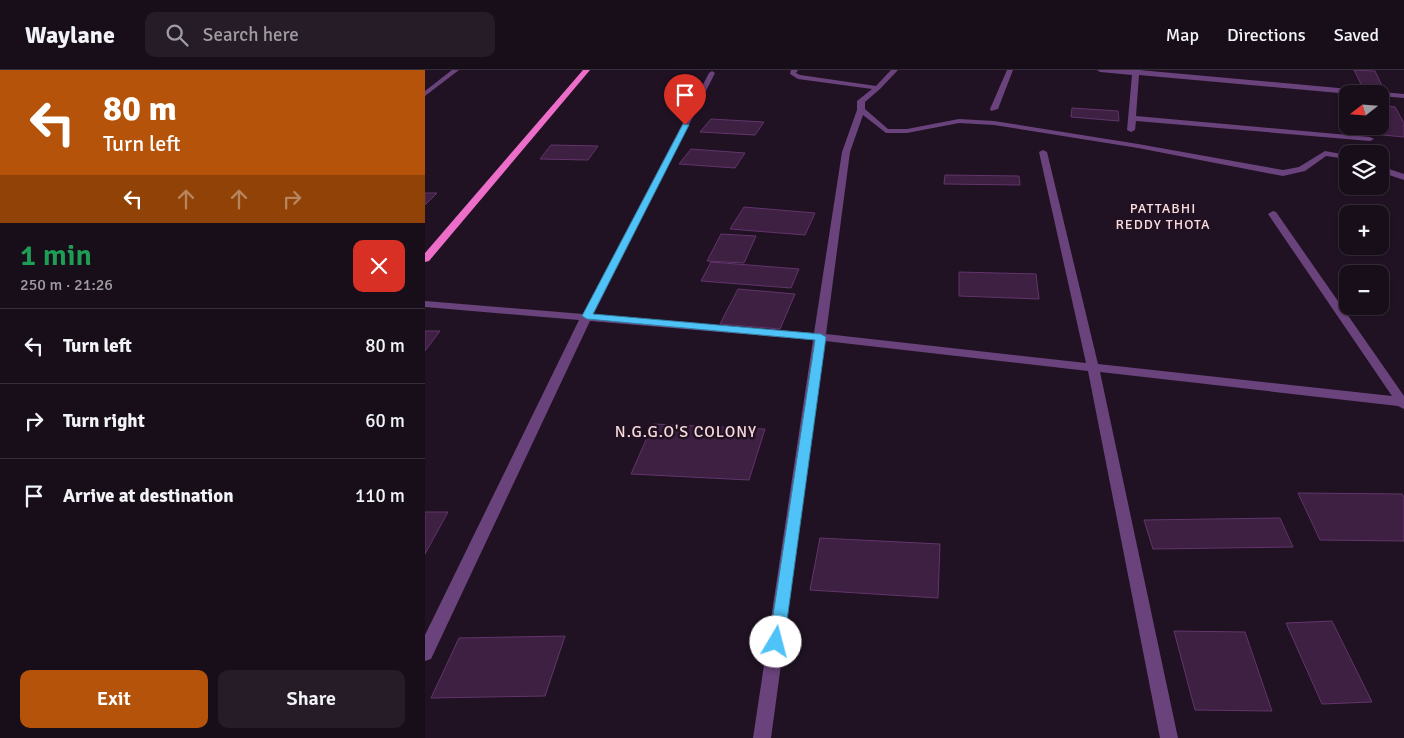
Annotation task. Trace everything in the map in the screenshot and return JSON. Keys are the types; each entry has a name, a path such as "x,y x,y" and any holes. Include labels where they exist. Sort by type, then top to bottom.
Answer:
{"main road":[{"path":"425,259 549,112 587,70"}],"street":[{"path":"425,94 456,70"},
{"path":"795,70 792,73 797,77 878,88"},
{"path":"762,738 821,337 846,152 861,110 861,101 878,88 895,70"},
{"path":"995,109 1010,70"},
{"path":"1100,70 1339,90"},
{"path":"1131,130 1137,72"},
{"path":"425,653 587,316 712,73"},
{"path":"1389,95 1404,96"},
{"path":"861,110 886,131 907,131 959,121 993,123 1138,146 1283,173 1302,169 1325,153 1339,156"},
{"path":"1132,118 1370,139"},
{"path":"1043,152 1093,366 1169,738"},
{"path":"1389,172 1404,177"},
{"path":"1273,214 1403,403"},
{"path":"425,304 821,337 1093,366 1403,403"}],"building":[{"path":"1354,70 1375,71 1382,85 1362,85"},
{"path":"1389,106 1395,107 1404,123 1404,137 1383,135 1389,135"},
{"path":"1072,108 1118,111 1119,121 1071,117"},
{"path":"711,119 764,122 755,135 700,132"},
{"path":"551,145 598,146 588,160 540,159"},
{"path":"691,149 745,153 735,168 679,164"},
{"path":"945,175 1019,176 1020,185 944,184"},
{"path":"425,193 437,193 425,205"},
{"path":"744,207 815,213 805,235 730,229"},
{"path":"721,234 756,236 744,263 707,261"},
{"path":"711,262 799,269 791,288 701,281"},
{"path":"959,272 1036,274 1039,299 959,296"},
{"path":"738,289 795,294 780,329 720,324"},
{"path":"425,331 440,331 425,351"},
{"path":"653,424 765,429 749,480 631,474"},
{"path":"1298,493 1402,494 1404,497 1404,541 1320,540"},
{"path":"425,512 448,512 425,554"},
{"path":"1280,518 1293,547 1153,549 1144,520"},
{"path":"820,538 940,544 938,598 810,590"},
{"path":"1332,621 1372,702 1322,704 1286,623"},
{"path":"1174,631 1245,632 1272,711 1195,710"},
{"path":"565,636 545,696 431,698 459,638"}],"district":[{"name":"PATTABHI REDDY THOTA","path":"1163,216"},
{"name":"N.G.G.O'S COLONY","path":"686,431"}],"route":[{"path":"685,125 587,316 821,337 776,642"}]}
